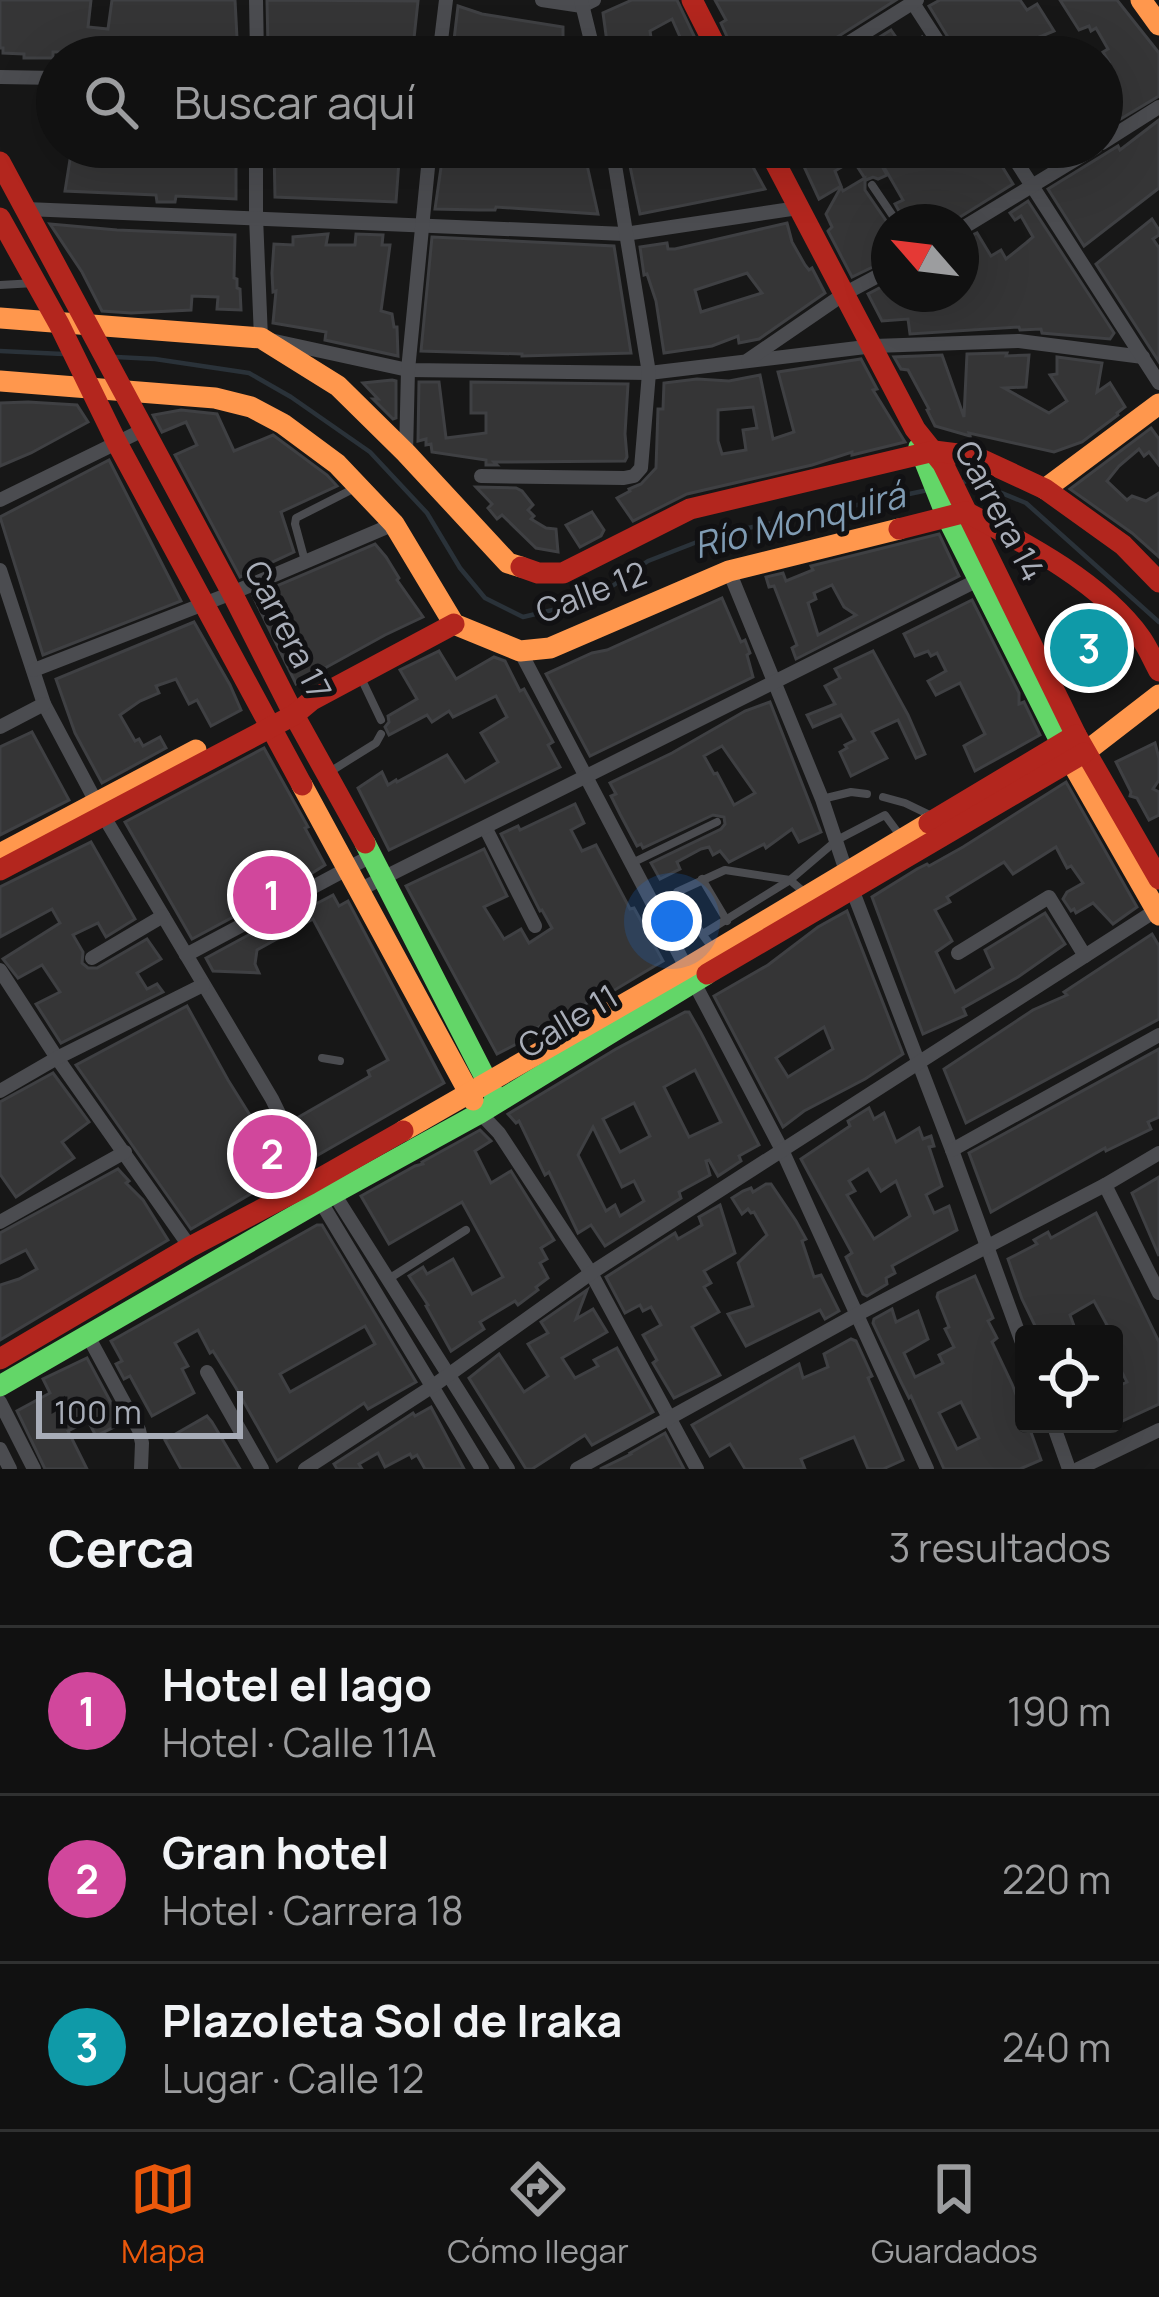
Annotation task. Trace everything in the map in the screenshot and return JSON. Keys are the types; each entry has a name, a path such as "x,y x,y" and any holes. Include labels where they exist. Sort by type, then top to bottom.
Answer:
{"main road":[{"path":"692,0 710,36"},
{"path":"1142,0 1159,25"},
{"name":"Carrera 17","path":"0,163 298,706 327,773 385,878 477,1086"},
{"name":"Carrera 14","path":"777,168 874,346 1158,911"},
{"name":"Carrera 17","path":"2,226 348,869 490,1107"},
{"path":"0,318 61,330 261,338"},
{"name":"Calle 12","path":"261,338 338,386 508,563 538,573 563,573 690,509 931,460 974,456 1045,489 1123,545 1159,582"},
{"path":"0,380 118,385 215,398 251,407 283,424 337,464 394,524 454,624 100,808 0,854"},
{"path":"1045,489 1159,404"},
{"path":"953,507 1042,554 1087,588 1137,632 1159,671"},
{"name":"Carrera 14","path":"953,507 980,579 1073,748 1159,879"},
{"name":"Calle 12","path":"454,624 520,650 550,648 729,572 953,507"},
{"name":"Calle 11","path":"0,1386 88,1336 477,1086 688,976 1159,694"},
{"name":"Calle 11","path":"0,1358 190,1247 490,1107 688,976 709,943 850,881 938,819 1073,748"},
{"path":"0,870 100,808"}],"street":[{"path":"256,0 256,36"},
{"path":"442,36 446,0"},
{"path":"542,0 586,2 592,36"},
{"path":"859,36 914,1 936,36"},
{"path":"0,77 36,78"},
{"path":"1123,130 1159,107"},
{"path":"256,168 261,338 408,370 649,373 874,346 1019,340 1143,357"},
{"path":"406,453 408,370 428,168"},
{"path":"481,476 624,478 634,476 640,468 649,373 615,168"},
{"path":"1021,168 1159,383"},
{"path":"979,218 1063,168"},
{"path":"26,209 625,234 798,208"},
{"path":"744,363 871,280"},
{"path":"0,500 143,430"},
{"path":"34,670 394,524"},
{"path":"729,572 822,799 1015,1325"},
{"path":"1,578 44,704 100,808 482,1469"},
{"path":"361,890 980,579"},
{"path":"520,650 782,1150 926,1469"},
{"path":"0,727 44,704"},
{"path":"486,829 535,926"},
{"path":"186,955 373,855"},
{"path":"958,953 1049,897 1085,956"},
{"path":"305,1469 433,1386 591,1273 1158,911"},
{"path":"92,958 163,916"},
{"path":"0,970 5,988 190,1247"},
{"path":"0,1091 203,985"},
{"path":"952,1150 1159,1035"},
{"name":"Carrera 17","path":"490,1107 499,1132 591,1273 697,1469"},
{"path":"0,1222 124,1152"},
{"path":"577,1469 1159,1153"},
{"path":"318,1184 389,1279 508,1469"},
{"path":"1105,1185 1159,1293"},
{"path":"88,1336 139,1430 141,1469"},
{"path":"207,1372 262,1469"},
{"path":"0,1402 34,1469"},
{"path":"1056,1433 1074,1469 1159,1430"},
{"path":"0,1449 10,1469"}],"lane":[{"path":"872,185 885,204"},
{"path":"0,285 36,283"},
{"path":"306,562 296,518 357,487"},
{"path":"360,674 381,720"},
{"path":"327,773 376,743 381,734"},
{"path":"822,799 851,792 867,794"},
{"path":"883,797 938,819"},
{"path":"808,897 790,880 725,870 677,892 676,899 709,943 727,921 790,880 837,841 905,803"},
{"path":"885,815 903,840"},
{"path":"630,864 717,822"},
{"path":"702,879 727,921"},
{"path":"662,925 685,911"},
{"path":"322,1058 340,1060"},
{"path":"389,1279 466,1231"}],"building":[{"path":"0,0 91,0 88,27 108,29 112,0 235,0 237,36 36,36 36,58 3,53"},
{"path":"267,0 418,1 414,36 268,36"},
{"path":"632,0 677,0 694,36 680,36 672,19 650,31 651,36 606,36 603,13"},
{"path":"715,0 896,0 839,36 727,36 721,23 726,20"},
{"path":"940,0 1020,0 1027,10 1037,4 1054,31 1042,36 947,36 929,6"},
{"path":"1060,0 1117,0 1159,53 1159,96 1123,117 1123,36 1101,36 1089,26 1079,30"},
{"path":"458,6 563,27 563,36 454,36"},
{"path":"1159,120 1159,188 1084,246 1048,189 1082,168 1123,168 1123,148"},
{"path":"69,168 236,168 236,199 176,196 175,202 157,202 156,195 65,191"},
{"path":"274,168 398,168 396,202 275,197"},
{"path":"441,168 588,168 598,214 496,207 435,209"},
{"path":"630,168 754,168 765,189 640,214"},
{"path":"805,168 840,168 835,171 841,186 819,199"},
{"path":"858,168 883,168 887,175 878,179 866,180"},
{"path":"885,168 1003,168 1013,184 979,205 895,204 903,200"},
{"path":"865,178 865,190 875,204 871,268 852,277 828,231 832,227 826,214 841,187 843,191"},
{"path":"1028,201 1114,333 1110,339 1019,327 910,334 908,319 882,321 877,312 979,312 979,236 991,256 1001,250 1006,259 1033,237 1021,216 1015,220 1010,213"},
{"path":"1152,219 1159,230 1153,239 1159,248 1159,362 1096,264"},
{"path":"787,223 792,242 825,293 759,339 739,343 738,336 712,346 664,353 656,301 644,275 640,247 667,243 668,249","holes":["747,273 762,293 701,312 695,290"]},
{"path":"50,224 235,235 234,278 241,310 217,309 218,297 192,296 191,310 102,311"},
{"path":"328,234 326,245 355,245 356,234 383,235 382,245 390,245 381,311 392,314 397,327 398,356 325,340 326,332 273,323 274,244 293,245 293,237"},
{"path":"432,237 614,246 631,353 522,356 421,351"},
{"path":"967,354 1029,355 1026,387 1004,388 1049,413 1067,401 1050,375 1057,374 1057,357 1102,363 1097,392 1110,383 1125,407 1082,442 1054,452 970,436 935,426 908,370 901,369 894,357 942,355 964,417"},
{"path":"861,359 877,389 873,390 905,442 687,494 633,521 617,498 656,468 664,383 760,375 773,439 794,432 778,372","holes":["753,407 757,428 743,430 746,450 722,454 718,410"]},
{"path":"396,381 393,419 363,383"},
{"path":"419,382 439,382 446,438 486,433 486,413 471,413 471,382 628,384 627,457 625,461 486,465 486,460 432,452 426,439 418,441"},
{"path":"0,403 77,405 88,422 0,466"},
{"path":"181,410 217,414 234,451 273,435 337,486 281,512 294,552 240,577 175,455 197,445 186,422 162,432 153,415"},
{"path":"1151,428 1159,439 1159,465 1149,452 1144,456 1139,449 1107,481 1127,500 1132,496 1146,501 1159,493 1159,557 1070,489"},
{"path":"109,460 181,601 43,655 0,517"},
{"path":"476,487 522,491 533,505 528,510 534,516 531,519 556,529 558,552 536,548 502,515 497,519 488,508 492,504"},
{"path":"592,512 604,530 580,547 566,525"},
{"path":"939,534 959,576 796,659 792,648 797,645 766,577 783,573 786,581 813,570 811,566","holes":["832,585 844,607 856,615 818,635 808,603 816,599 814,593"]},
{"path":"375,544 423,617 296,684 253,596"},
{"path":"722,598 741,642 745,640 753,677 590,756 546,674"},
{"path":"972,600 1019,693 1019,704 1024,702 1040,735 975,771 964,746 985,734 960,683 936,695 928,681 946,671 937,653 915,656 904,634"},
{"path":"194,622 241,710 211,726 197,700 189,704 176,679 156,686 159,693 120,715 135,741 139,739 143,746 160,737 166,748 102,783 75,733 56,679"},
{"path":"439,651 456,679 494,657 505,661 553,742 548,745 560,767 389,850 358,788 382,772 388,785 397,782 447,755 465,782 498,762 481,733 507,717 496,696 453,717 449,711 432,722 427,715 389,735 388,716 417,699 400,670"},
{"path":"873,651 925,754 916,758 898,720 872,732 887,758 851,776 840,752 855,740 841,715 813,727 807,715 835,704 825,686 840,678 835,669"},
{"path":"770,702 821,832 799,842 792,829 766,848 764,844 729,862 720,851 713,855 709,847 701,849 677,862 680,869 660,879 651,863 721,829 724,817 713,815 643,848 637,846 620,814 610,783","holes":["722,746 755,793 734,805 704,756"]},
{"path":"32,732 69,800 0,835 0,747"},
{"path":"1155,743 1159,780 1153,789 1159,792 1159,815 1149,820 1137,798 1130,796 1116,762"},
{"path":"264,748 325,865 192,939 125,822"},
{"path":"1066,782 1137,907 1113,924 1093,903 1071,911 1063,899 1083,883 1071,866 1067,868 1056,847 1013,874 1004,862 947,897 950,902 935,910 952,941 936,952 955,992 993,968 985,950 1045,913 1065,944 963,1008 966,1015 923,1034 872,897"},
{"path":"575,804 584,823 571,830 582,851 596,845 663,961 497,1054 406,886 484,849 507,896 484,907 504,939 521,929 529,943 552,928 501,834"},
{"path":"91,842 135,919 106,937 98,923 73,935 83,952 82,963 97,968 147,939 161,959 137,973 147,989 157,984 163,992 61,1043 36,1004 60,992 42,965 18,978 3,959 60,923 52,909 0,937 0,887"},
{"path":"333,895 339,906 348,901 444,1083 318,1155 297,1118 370,1076 368,1071 388,1060 313,919 257,950 259,973 213,971 206,958"},
{"path":"847,911 903,1054 783,1127 714,996 768,965","holes":["824,1027 833,1049 788,1077 776,1058"]},
{"path":"1152,934 1159,946 1159,1019 966,1123 944,1069 1033,1010 1067,995 1064,992"},
{"path":"187,1006 286,1173 191,1229 76,1065"},
{"path":"689,1012 759,1145 718,1176 706,1161 710,1175 605,1246 591,1225 578,1233 519,1121 508,1114 616,1049","holes":["695,1070 721,1122 689,1137 664,1087","634,1103 650,1136 620,1152 603,1119","593,1127 622,1187 634,1181 644,1201 620,1216 615,1205 606,1211 578,1155"]},
{"path":"1159,1049 1159,1117 1148,1122 1151,1129 1105,1148 991,1212 969,1153"},
{"path":"53,1073 89,1122 62,1142 74,1158 16,1197 0,1174 0,1102"},
{"path":"869,1108 874,1119 884,1113 896,1142 919,1128 923,1139 931,1136 934,1146 929,1147 942,1186 926,1195 934,1213 949,1206 957,1230 892,1266 895,1273 886,1278 887,1284 867,1296 846,1257 852,1253 801,1159 850,1126 848,1121","holes":["868,1169 881,1191 896,1181 910,1216 874,1239 847,1195 855,1191 849,1181"]},
{"path":"480,1130 491,1141 475,1151 491,1183 511,1171 554,1240 541,1248 547,1259 540,1263 548,1278 538,1290 480,1322 484,1329 451,1351 409,1276 423,1267 427,1274 453,1259 472,1294 503,1277 462,1202 389,1244 361,1196"},
{"path":"118,1169 168,1240 0,1340 0,1285 37,1269 26,1250 0,1263 0,1233"},
{"path":"1159,1177 1159,1256 1132,1193"},
{"path":"771,1184 796,1221 806,1239 802,1241 814,1277 821,1275 839,1311 825,1319 820,1310 746,1346 728,1314 753,1306 738,1263 767,1235 754,1212 748,1209 742,1214 732,1198"},
{"path":"720,1205 735,1253 704,1271 711,1283 704,1287 719,1312 692,1327 720,1375 674,1398 643,1335 661,1325 651,1307 643,1311 640,1305 625,1313 606,1277 675,1233 678,1239 702,1225 699,1217"},
{"path":"1096,1213 1159,1342 1159,1404 1123,1421 1123,1384 1127,1382 1123,1325 1107,1325 1094,1301 1070,1315 1074,1325 1035,1325 1008,1259 1037,1244 1034,1240 1048,1232 1051,1238"},
{"path":"322,1225 416,1382 368,1409 364,1403 277,1461 198,1330 175,1343 188,1366 182,1369 194,1393 152,1416 130,1376 124,1379 116,1364 122,1361 111,1341","holes":["365,1326 375,1344 290,1392 280,1374"]},
{"path":"975,1276 993,1318 988,1321 997,1338 992,1342 1015,1392 1015,1433 1031,1433 1041,1460 1020,1469 944,1469 873,1323 892,1309 896,1322 918,1311 928,1339 904,1353 915,1377 943,1363 939,1355 954,1347 937,1297","holes":["961,1402 979,1438 957,1449 939,1413"]},
{"path":"587,1290 576,1319 593,1309 607,1332 562,1358 575,1378 598,1366 594,1360 617,1348 653,1412 592,1445 585,1435 526,1469 469,1378 499,1354 524,1392 548,1376 528,1344 548,1333 541,1322"},
{"path":"851,1339 872,1376 868,1378 903,1460 883,1469 868,1469 854,1437 801,1459 805,1469 745,1469 730,1444 710,1456 692,1425 799,1364 803,1378 828,1367 824,1354"},
{"path":"87,1358 122,1423 96,1436 88,1421 68,1431 87,1469 45,1469 17,1411 50,1393 43,1379"},
{"path":"431,1407 464,1469 425,1469 417,1455 412,1458 410,1454 385,1467 378,1453 359,1464 362,1469 337,1469 334,1464 413,1413"},
{"path":"207,1416 240,1469 181,1469 165,1440"},
{"path":"665,1433 684,1469 600,1469 631,1454"}],"waterway":[{"name":"Río Monquirá","path":"0,351 63,354"},
{"name":"Río Monquirá","path":"116,357 249,373 291,397 370,452 427,513 460,568 485,598 523,617 591,601 648,561 715,535 928,490"},
{"name":"Río Monquirá","path":"963,482 970,480 1026,503 1159,622"}],"traffic: fast":[{"path":"919,447 946,515 1062,745"},
{"path":"365,843 492,1091"},
{"path":"0,1386 480,1113 707,974"}],"traffic: slow":[{"path":"1141,0 1159,25"},
{"path":"0,318 261,338 338,386 508,563 521,567"},
{"path":"0,381 215,398 251,407 337,464 394,524 454,624 520,651 550,648 729,571 899,529"},
{"path":"1045,489 1159,404"},
{"path":"1084,753 1159,695"},
{"path":"1064,749 1159,915"},
{"path":"0,854 196,750"},
{"path":"302,785 473,1100"},
{"path":"403,1131 929,823"}],"traffic: jam":[{"path":"692,0 710,36"},
{"path":"0,162 365,843"},
{"path":"778,168 915,429 943,464 1076,735"},
{"path":"0,218 302,785"},
{"path":"521,567 563,573 690,509 934,451 974,456 1045,489 1123,545 1159,582"},
{"path":"899,529 966,512 1013,537 1106,599 1141,638 1159,671"},
{"path":"0,870 294,715 312,700 454,624"},
{"path":"929,823 1076,735 1159,879"},
{"path":"707,974 1084,753"},
{"path":"0,1359 190,1247 403,1131"}],"place":[{"name":"Plazoleta Sol de Iraka","path":"1089,648"},
{"name":"Hotel el lago","path":"272,895"},
{"name":"Gran hotel","path":"272,1154"}]}
